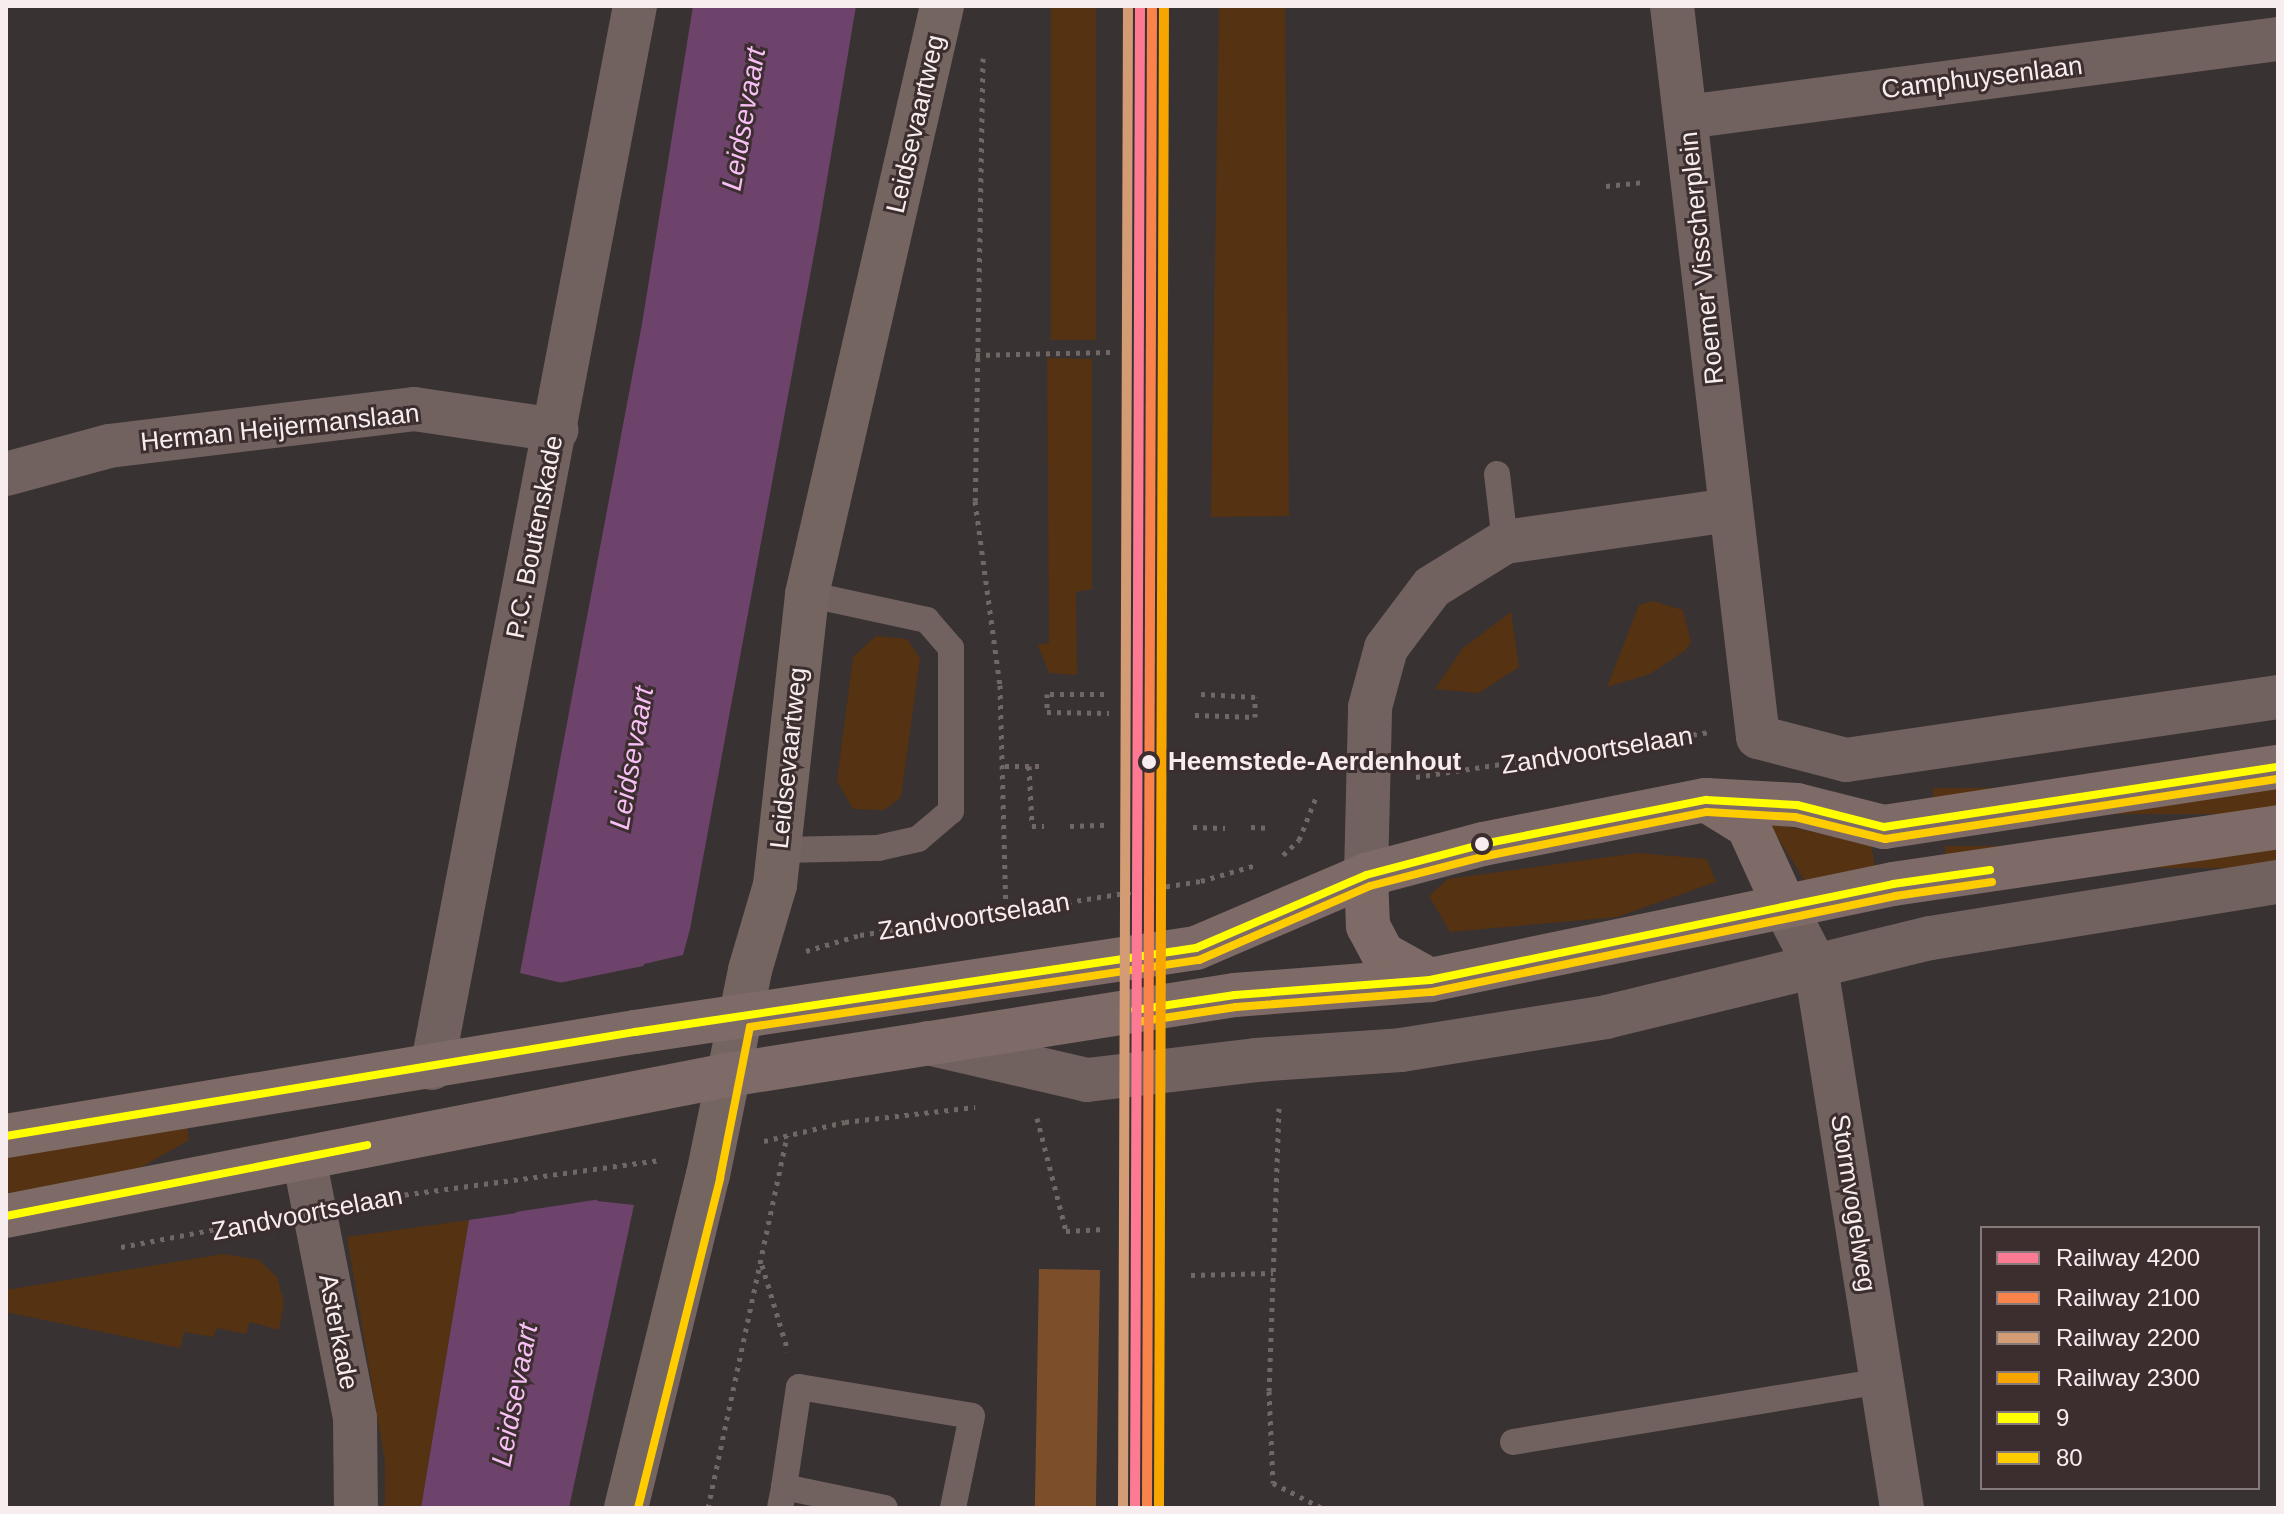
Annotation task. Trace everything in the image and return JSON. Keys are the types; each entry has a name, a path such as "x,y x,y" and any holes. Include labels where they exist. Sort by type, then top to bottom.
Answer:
{"main road":[{"path":"6,1136 432,1068 635,1032 1196,948 1366,875 1483,844 1706,800 1797,805 1884,827 2278,767"},
{"path":"1706,800 1748,826 1764,850 1784,905"},
{"name":"Zandvoortselaan","path":"6,1216 622,1093 1235,995 1430,980 1893,884 2278,827"},
{"path":"1366,875 1368,926 1383,954 1430,980"}],"street":[{"name":"P.C. Boutenskade","path":"432,1068 635,6"},
{"name":"Leidsevaartweg","path":"626,1508 780,850 807,594 942,6"},
{"name":"Roemer Visscherplein","path":"1672,6 1758,737"},
{"name":"Camphuysenlaan","path":"1686,117 2278,39"},
{"name":"Herman Heijermanslaan","path":"6,474 109,446 414,409 556,430"},
{"path":"1366,875 1370,707 1386,648 1432,587 1512,540 1730,510"},
{"path":"1758,737 1846,760 2278,697"},
{"name":"Zandvoortselaan","path":"928,1043 1087,1080 1256,1060 1401,1050 1606,1017 1903,946 2278,882"},
{"name":"Stormvogelweg","path":"1784,905 1816,967 1902,1508"},
{"name":"Asterkade","path":"304,1158 355,1418 356,1508"}],"lane":[{"path":"1504,474 1512,540"},
{"path":"780,850 878,848 918,839 951,811 951,648 927,620 807,594"},
{"path":"1513,1442 1880,1381"},
{"path":"885,1508 782,1498 799,1387 972,1416 953,1508"}],"path":[{"name":"Leidsevaartweg","path":"983,47 975,501 1000,685 1006,911"},
{"path":"976,355 1111,352"},
{"path":"1104,694 1047,694 1047,712 1109,713"},
{"path":"1195,715 1255,717 1255,697 1201,694"},
{"name":"Zandvoortselaan","path":"1281,858 1299,840 1315,796 1335,784 1457,774 1725,731 1758,737"},
{"path":"1255,765 1278,766"},
{"path":"1004,766 1044,766"},
{"path":"1029,766 1032,826 1044,826"},
{"path":"1070,826 1107,825"},
{"path":"1193,827 1225,828"},
{"path":"1251,827 1271,828"},
{"name":"Zandvoortselaan","path":"860,935 1201,881 1267,862"},
{"path":"1256,1060 1279,1086 1269,1391 1273,1483 1322,1508"},
{"path":"1036,1113 1066,1231 1105,1229"},
{"path":"708,1508 787,1135 886,1118"},
{"name":"Zandvoortselaan","path":"116,1248 206,1234 314,1207 608,1165"},
{"path":"762,1263 799,1387"},
{"path":"1191,1275 1273,1273"}],"shaded area":[{"path":"1051,6 1096,6 1096,340 1051,340"},
{"path":"1219,6 1285,6 1289,516 1211,517"},
{"path":"1047,358 1092,359 1092,589 1076,592 1077,675 1049,673 1038,645 1049,643"},
{"path":"1653,601 1683,610 1691,642 1686,650 1650,674 1607,687 1639,605"},
{"path":"1511,612 1519,667 1479,693 1435,689 1463,648"},
{"path":"876,636 907,639 920,658 901,797 884,810 853,809 837,781 853,657"},
{"path":"1933,788 2278,788 2278,814 1933,814"},
{"path":"1768,822 1871,845 1877,875 1810,889"},
{"path":"1945,846 2278,846 2278,868 1945,868"},
{"path":"1638,853 1707,859 1716,882 1617,917 1450,932 1429,896 1448,879"},
{"path":"187,1126 189,1140 126,1176 6,1195 6,1153"},
{"path":"469,1220 421,1508 385,1508 385,1462 347,1237"},
{"path":"223,1254 259,1260 277,1277 284,1302 279,1330 250,1322 246,1334 217,1328 213,1337 184,1332 180,1348 6,1312 6,1290"},
{"path":"1039,1269 1100,1270 1096,1508 1035,1507"}],"water":[{"name":"Leidsevaart","path":"693,6 856,6 819,227 690,929 683,955 644,964 597,1201 634,1205 569,1508 421,1508 469,1220 516,1213 562,983 520,973 642,324"}],"pier":[{"path":"648,965 601,1199 509,1213 554,984"}],"rail line":[{"name":"2200","path":"1123,1508 1128,6"},
{"name":"4200","path":"1135,1508 1140,6"},
{"name":"2100","path":"1147,1508 1152,6"},
{"name":"2300","path":"1159,1508 1164,6"}],"transit line":[{"name":"9","path":"6,1136 635,1032 1196,948 1366,875 1483,844 1706,800 1797,805 1884,827 2278,767"},
{"name":"80","path":"638,1508 720,1178 750,1027 1199,960 1370,886 1486,856 1707,812 1795,817 1885,839 2278,779"},
{"name":"9","path":"1135,1010 1235,995 1430,980 1893,884 1990,870"},
{"name":"80","path":"1137,1022 1236,1007 1432,992 1895,896 1992,882"},
{"name":"9","path":"6,1216 367,1145"}],"place":[{"name":"Heemstede-Aerdenhout","path":"1149,762"}]}
